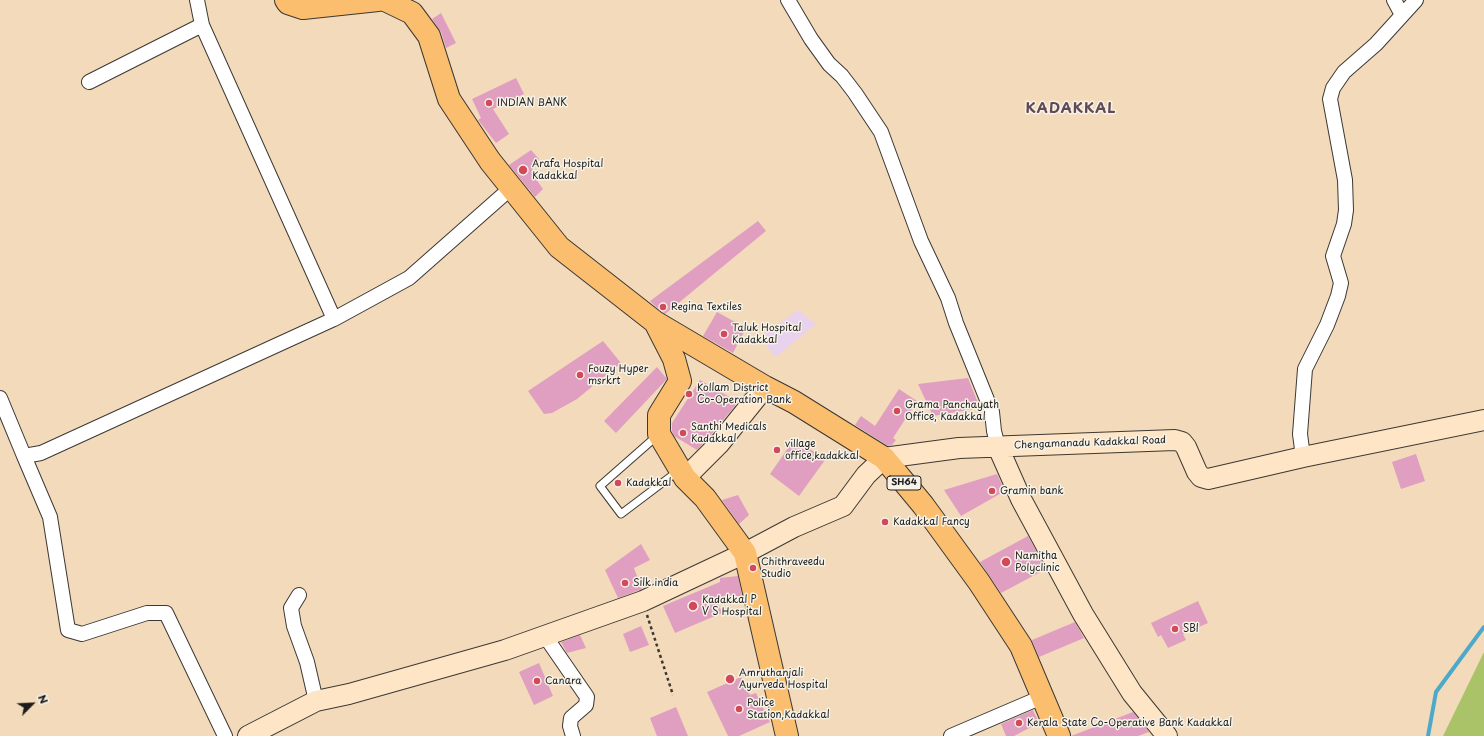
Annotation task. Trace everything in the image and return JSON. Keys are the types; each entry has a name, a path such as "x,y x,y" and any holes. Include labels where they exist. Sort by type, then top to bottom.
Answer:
{"main road":[{"path":"286,0 303,8 378,0"},
{"name":"SH64","path":"385,0 412,14 429,36 450,99 490,161 559,247 655,322 765,387 825,420 884,458 923,505 980,582 1021,646 1059,736"},
{"path":"655,322 674,359 680,381 659,416 659,434 683,474 705,498 744,553 787,736"}],"street":[{"path":"197,0 202,24 334,319"},
{"path":"788,0 811,39 829,64 855,93 881,132 921,242 948,298 956,323 992,412 994,431 998,446 1021,499 1087,620 1132,693 1167,736"},
{"path":"1394,0 1402,15"},
{"path":"1303,457 1300,434 1305,369 1327,325 1338,296 1341,283 1333,256 1344,224 1346,210 1345,180 1330,99 1333,88 1344,72 1376,44 1416,0"},
{"path":"89,82 202,24"},
{"path":"24,456 41,453 334,319 409,278 511,188"},
{"path":"683,474 719,444 765,387"},
{"path":"0,398 50,516 68,630 82,634 147,613 166,613 225,736"},
{"name":"Chengamanadu Kadakkal Road","path":"884,458 959,448 1175,440 1182,442 1186,447 1196,472 1202,477 1208,479 1303,457 1484,420"},
{"path":"248,736 316,701 379,686 505,650 643,601 744,553 794,527 843,506 866,475 884,458"},
{"path":"299,595 291,608 294,626 307,662 316,701"},
{"path":"544,636 587,697 586,704 571,718 570,726 573,736"},
{"path":"951,736 1042,697"}],"lane":[{"path":"659,434 600,486 621,514 683,474"}],"path":[{"path":"643,601 673,695"}],"shaded area":[{"path":"798,310 816,324 776,357 759,338"}],"green space":[{"path":"1484,652 1484,736 1443,736"}],"building":[{"path":"441,13 456,43 446,48 441,32 432,19"},
{"path":"516,78 524,94 493,109 509,134 496,143 478,120 481,118 472,99"},
{"path":"531,150 539,159 531,172 543,189 535,197 509,165"},
{"path":"758,221 766,231 665,314 650,301"},
{"name":"Taluk Hospital Kadakkal","path":"717,312 746,328 733,353 703,336"},
{"name":"Fouzy Hyper msrkrt","path":"603,341 621,363 577,399 552,413 544,414 528,391"},
{"path":"657,367 667,379 616,433 604,421"},
{"path":"968,378 980,408 933,416 918,384"},
{"path":"700,380 738,402 697,450 674,436 672,431 672,423"},
{"name":"Grama Panchayath Office, Kadakkal","path":"899,389 917,401 893,438 896,440 892,445 888,446 855,425 861,416 875,426"},
{"path":"795,438 825,460 799,496 770,474"},
{"path":"1416,454 1425,481 1401,489 1392,462"},
{"path":"997,474 1005,491 961,516 944,490"},
{"path":"738,495 749,515 739,524 722,500"},
{"path":"1028,536 1046,569 1001,593 980,562"},
{"name":"Silk india","path":"641,544 650,560 634,568 642,589 618,598 605,570"},
{"path":"738,576 742,596 716,598 722,613 675,633 663,606 720,582 720,578"},
{"name":"SBI","path":"1198,601 1208,623 1183,634 1186,640 1168,648 1161,635 1158,637 1151,623"},
{"path":"1075,622 1084,638 1039,657 1032,640"},
{"path":"641,626 649,645 630,652 623,634"},
{"path":"580,635 586,648 567,653 561,642"},
{"path":"539,663 553,696 534,705 519,672"},
{"name":"Police Station,Kadakkal","path":"741,677 750,695 756,693 770,722 739,736 728,736 707,692"},
{"path":"676,707 688,736 657,736 650,718"},
{"name":"Kerala State Co-Operative Bank Kadakkal","path":"1033,710 1039,723 1014,736 1006,736 1001,724"},
{"path":"1133,712 1149,732 1138,736 1071,736"}],"waterway":[{"path":"1428,736 1436,692 1484,627"}],"place":[{"name":"INDIAN BANK","path":"489,103"},
{"name":"Arafa Hospital Kadakkal","path":"523,170"},
{"name":"Regina Textiles","path":"663,307"},
{"name":"Taluk Hospital Kadakkal","path":"724,334"},
{"name":"Fouzy Hyper msrkrt","path":"580,375"},
{"name":"Kollam District Co-Operation Bank","path":"689,394"},
{"name":"Grama Panchayath Office, Kadakkal","path":"897,411"},
{"name":"Santhi Medicals Kadakkal","path":"683,433"},
{"name":"village office,kadakkal","path":"777,450"},
{"name":"Kadakkal","path":"618,483"},
{"name":"Gramin bank","path":"992,491"},
{"name":"Kadakkal Fancy","path":"885,522"},
{"name":"Namitha Polyclinic","path":"1006,562"},
{"name":"Chithraveedu Studio","path":"753,568"},
{"name":"Silk india","path":"625,583"},
{"name":"Kadakkal P V S Hospital","path":"693,606"},
{"name":"SBI","path":"1175,629"},
{"name":"Amruthanjali Ayurveda Hospital","path":"730,679"},
{"name":"Canara","path":"537,681"},
{"name":"Police Station,Kadakkal","path":"739,709"},
{"name":"Kerala State Co-Operative Bank Kadakkal","path":"1019,723"}],"district":[{"name":"KADAKKAL","path":"1071,109"}]}
